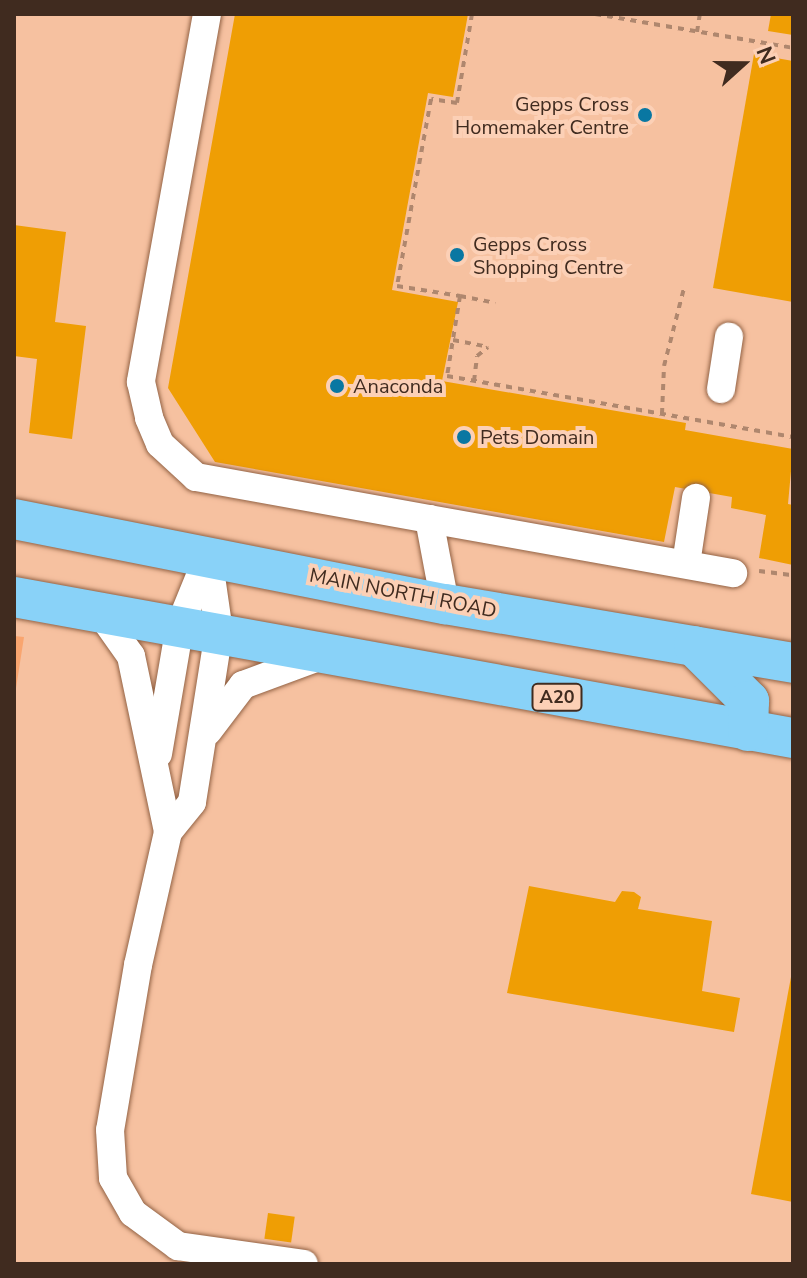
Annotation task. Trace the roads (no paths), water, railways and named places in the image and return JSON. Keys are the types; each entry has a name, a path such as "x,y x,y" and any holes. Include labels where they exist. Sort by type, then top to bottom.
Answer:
{"highway":[{"name":"MAIN NORTH ROAD","path":"14,519 445,604 793,663"},
{"name":"A20","path":"14,597 219,632 321,656 793,738"},
{"path":"694,646 749,701 748,731"}],"lane":[{"path":"207,14 141,382 160,444 196,477 733,573"},
{"path":"721,389 729,337"},
{"path":"686,564 696,498"},
{"path":"429,519 445,604"},
{"path":"155,771 180,625 208,556"},
{"path":"168,832 192,802 219,632 208,556"},
{"path":"99,611 131,656 168,832 138,965 110,1130 113,1178 133,1213 178,1246 304,1264"},
{"path":"203,739 243,685 321,656"}],"place":[{"name":"Gepps Cross Homemaker Centre","path":"645,115"},
{"name":"Gepps Cross Shopping Centre","path":"457,255"},
{"name":"Anaconda","path":"337,386"},
{"name":"Pets Domain","path":"464,437"}]}
